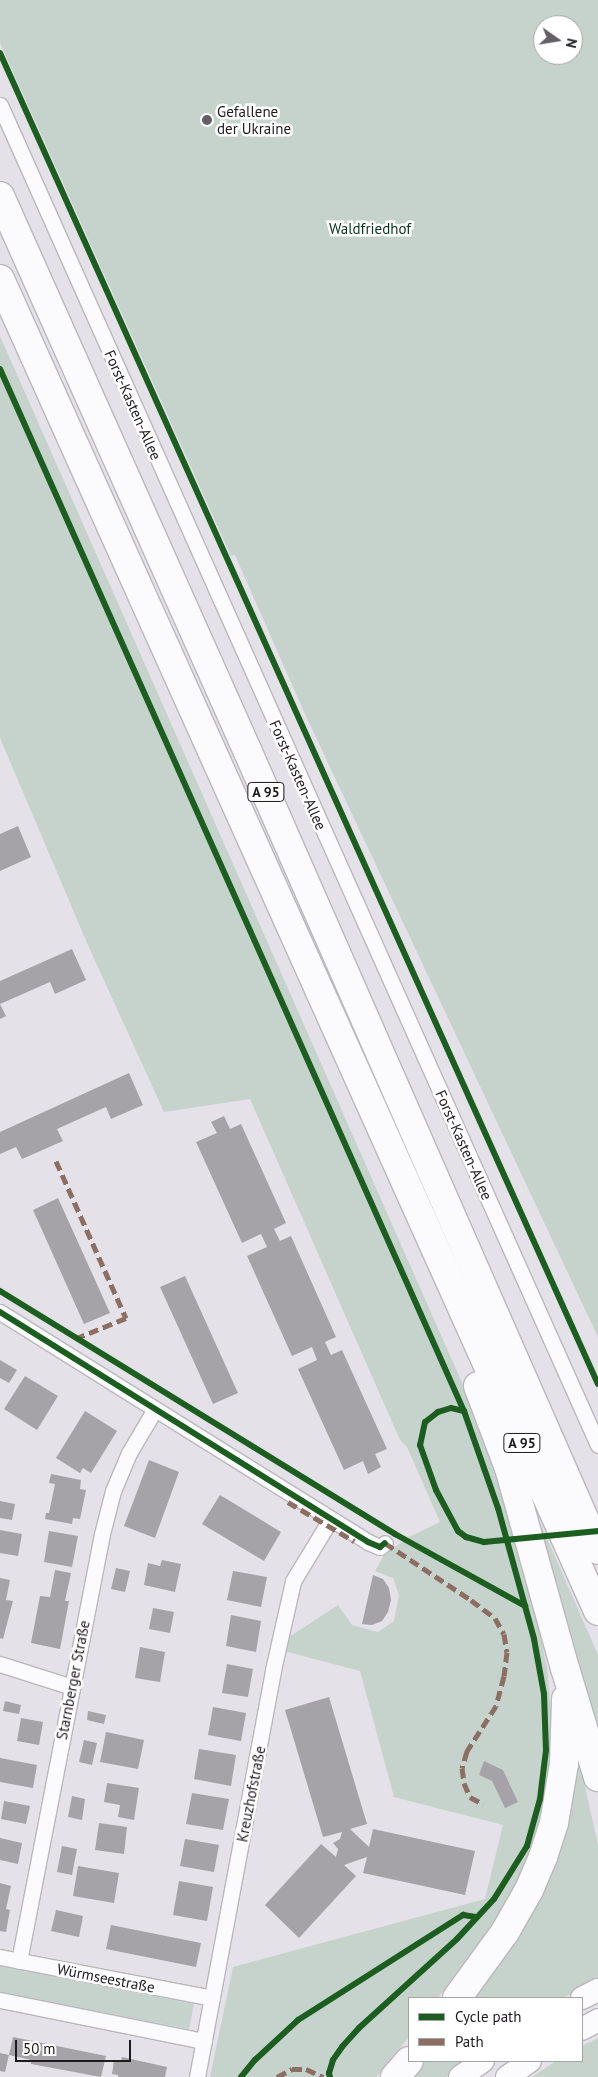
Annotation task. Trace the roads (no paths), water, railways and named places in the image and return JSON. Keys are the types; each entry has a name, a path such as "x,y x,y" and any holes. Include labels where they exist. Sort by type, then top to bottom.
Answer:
{"highway":[{"name":"A 95","path":"0,196 248,752 598,1550"},
{"name":"A 95","path":"0,279 598,1611"},
{"path":"446,1275 455,1325 509,1468 565,1668 598,1777"},
{"path":"458,1997 505,1932 529,1890 543,1857 554,1823 564,1764 567,1708 565,1668"},
{"path":"395,2077 408,2062"}],"main road":[{"path":"583,1998 598,1990"},
{"path":"583,2028 598,2020"},
{"path":"460,2077 482,2062"},
{"path":"507,2077 529,2062"}],"street":[{"name":"Forst-Kasten-Allee","path":"0,106 598,1444"},
{"path":"0,1312 330,1520 374,1546 380,1546 385,1543"},
{"name":"Starnberger Straße","path":"19,1961 85,1615 113,1491 129,1453 155,1409"},
{"name":"Kreuzhofstraße","path":"197,2077 273,1670 293,1581 330,1520"},
{"path":"0,1664 72,1687"},
{"name":"Würmseestraße","path":"0,1957 212,1998"},
{"path":"0,2000 204,2041"}],"place":[{"name":"Gefallene der Ukraine","path":"207,120"}],"park label":[{"name":"Waldfriedhof","path":"370,229"}]}
